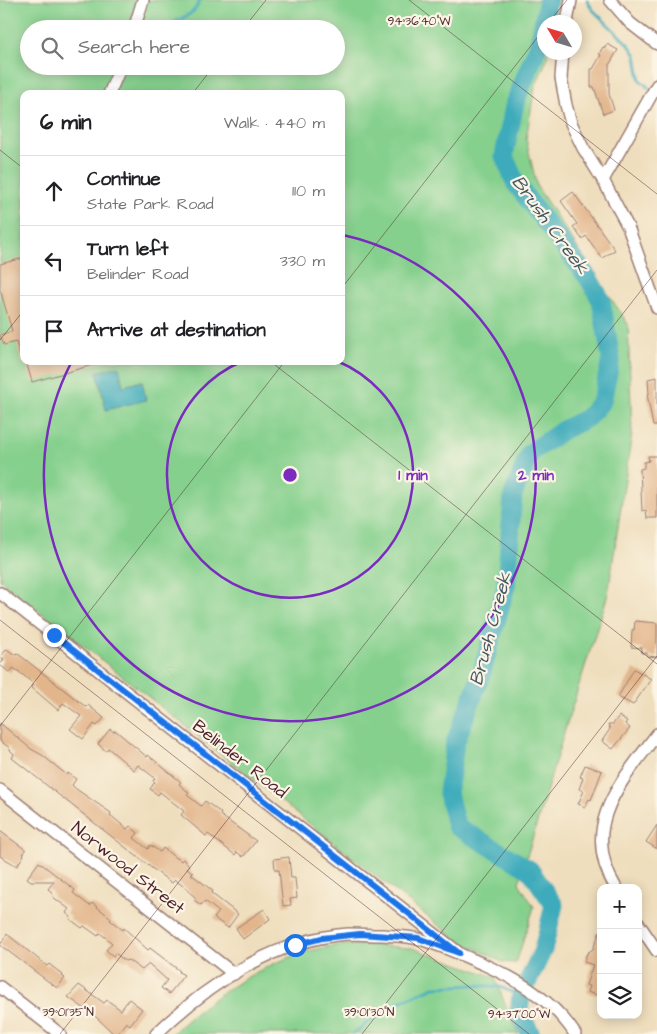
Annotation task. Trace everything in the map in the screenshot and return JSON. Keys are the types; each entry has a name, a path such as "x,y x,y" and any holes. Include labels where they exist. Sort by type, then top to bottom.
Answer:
{"street":[{"path":"137,20 143,0"},
{"path":"568,15 571,0"},
{"path":"610,0 630,23 657,44"},
{"path":"562,60 561,78 571,123 628,227 657,308"},
{"path":"111,90 117,75"},
{"path":"603,180 657,85"},
{"name":"Belinder Road","path":"0,593 459,953"},
{"path":"614,884 608,872 604,856 602,836 605,816 617,788 657,734"},
{"name":"Norwood Street","path":"0,790 234,974"},
{"path":"642,929 657,951"},
{"path":"156,1034 179,1012 234,974 268,956 295,945 346,934 418,938 459,953 499,971 535,992 567,1022 575,1034"},
{"path":"0,987 60,1034"}],"green space":[{"path":"0,0 557,0 554,15 537,15 537,60 547,60 535,87 526,139 537,187 628,324 632,433 608,594 519,883 534,907 516,963 503,962 456,939 0,580"},
{"path":"371,945 412,948 495,977 519,1034 172,1034 207,1004 246,978 267,967 288,958 332,946"}],"water":[{"path":"119,366 123,386 142,381 146,400 106,410 97,372"}],"building":[{"path":"607,44 618,50 609,65 609,94 614,110 603,114 594,87 591,87 591,69 593,69 601,55 599,54 603,47 605,48"},
{"path":"573,192 615,250 602,258 586,236 582,239 573,227 577,224 561,201"},
{"path":"20,259 20,355 16,342 4,345 0,335 12,331 0,289 0,264"},
{"path":"27,365 92,365 32,382"},
{"path":"657,377 657,426 653,426 647,394 649,394 648,379"},
{"path":"648,456 657,456 657,518 647,518 646,510 642,511 640,469 644,468 644,462 649,461"},
{"path":"635,621 657,623 657,657 641,653 642,648 631,647 632,630 634,630"},
{"path":"7,649 15,655 17,653 86,707 88,705 104,718 97,726 94,724 83,739 70,729 81,716 63,703 58,710 31,687 34,684 18,671 13,668 10,673 0,665 4,659 0,657"},
{"path":"634,669 651,679 633,705 618,697"},
{"path":"619,716 627,721 625,724 630,728 613,749 602,741 610,729 608,724 613,724"},
{"path":"0,723 31,749 42,755 67,775 68,773 76,779 72,785 76,789 111,813 110,815 127,829 130,826 138,833 134,838 148,849 150,845 160,852 163,848 177,859 181,861 183,859 189,865 187,868 193,873 191,874 213,891 211,893 238,914 228,928 214,918 219,912 205,901 201,905 194,900 196,898 187,889 175,880 172,883 158,873 12,758 14,754 10,748 0,741"},
{"path":"110,729 114,732 115,730 181,782 179,784 189,793 187,795 201,806 205,801 221,813 220,815 256,841 243,857 237,852 235,855 208,834 206,836 181,815 184,811 160,792 158,795 150,789 155,782 153,781 155,778 138,765 134,770 108,748 106,751 98,744"},
{"path":"585,765 602,771 591,800 589,799 585,807 578,804 584,791 579,789 583,778 580,777"},
{"path":"657,825 657,849 646,842"},
{"path":"0,831 26,850 17,866 0,856"},
{"path":"289,857 291,878 295,878 297,898 290,899 291,905 283,906 279,870 275,870 274,859"},
{"path":"39,862 75,890 73,893 90,906 92,903 148,950 150,948 184,975 169,994 161,988 167,980 149,964 142,970 115,953 113,956 106,950 112,943 100,933 98,936 70,919 71,917 66,913 69,909 53,897 52,892 48,889 54,881 31,881 27,878"},
{"path":"264,909 270,919 243,939 236,928"},
{"path":"7,934 47,966 49,964 63,975 65,978 57,988 0,945"},
{"path":"597,939 596,995 587,992 589,986 586,985 593,965 584,962 587,953 593,949"},
{"path":"79,985 104,1003 107,1000 121,1010 129,999 142,1009 130,1025 126,1022 117,1034 114,1034 95,1016 68,997"}],"waterway":[{"path":"178,20 193,11 200,0"},
{"name":"Brush Creek","path":"531,1034 519,1011 521,996 543,950 554,905 530,870 456,826 448,793 455,743 481,675 506,586 513,495 530,453 563,430 587,418 602,401 611,359 601,300 589,279 516,184 504,156 515,102 539,44 548,0"},
{"path":"587,0 592,9 629,45 636,55 640,80 649,88"},
{"path":"353,1034 388,1007 434,987 474,985 500,987 521,996"}],"route":[{"path":"54,635 459,953 418,938 360,934 322,938 295,945"}]}
